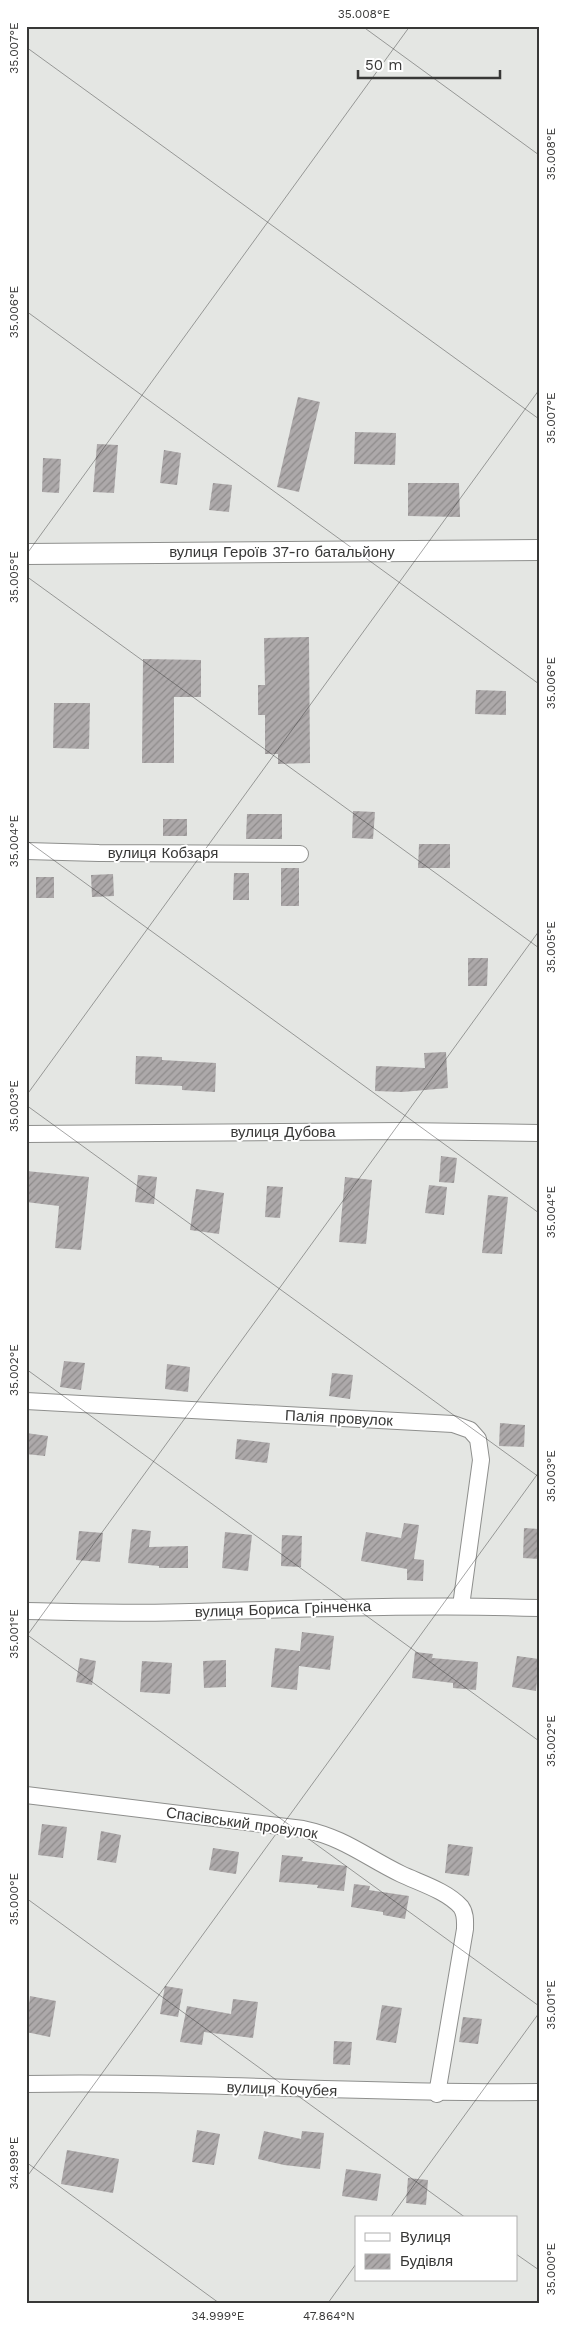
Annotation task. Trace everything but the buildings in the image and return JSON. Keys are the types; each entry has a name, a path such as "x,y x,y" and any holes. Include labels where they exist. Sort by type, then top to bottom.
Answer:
{"street":[{"name":"вулиця Героїв 37-го батальйону","path":"26,554 539,550"},
{"name":"вулиця Кобзаря","path":"26,851 300,854"},
{"name":"вулиця Дубова","path":"26,1134 391,1131 539,1133"},
{"name":"Палія провулок","path":"26,1401 453,1424 466,1428 475,1434 480,1444 481,1460 461,1606"},
{"name":"вулиця Бориса Грінченка","path":"26,1611 188,1612 293,1608 461,1606 539,1608"},
{"name":"Спасівський провулок","path":"26,1795 303,1829 324,1834 343,1841 395,1871 450,1898 463,1910 465,1929 438,2094"},
{"name":"вулиця Кочубея","path":"26,2084 87,2083 438,2094 539,2092"}]}
